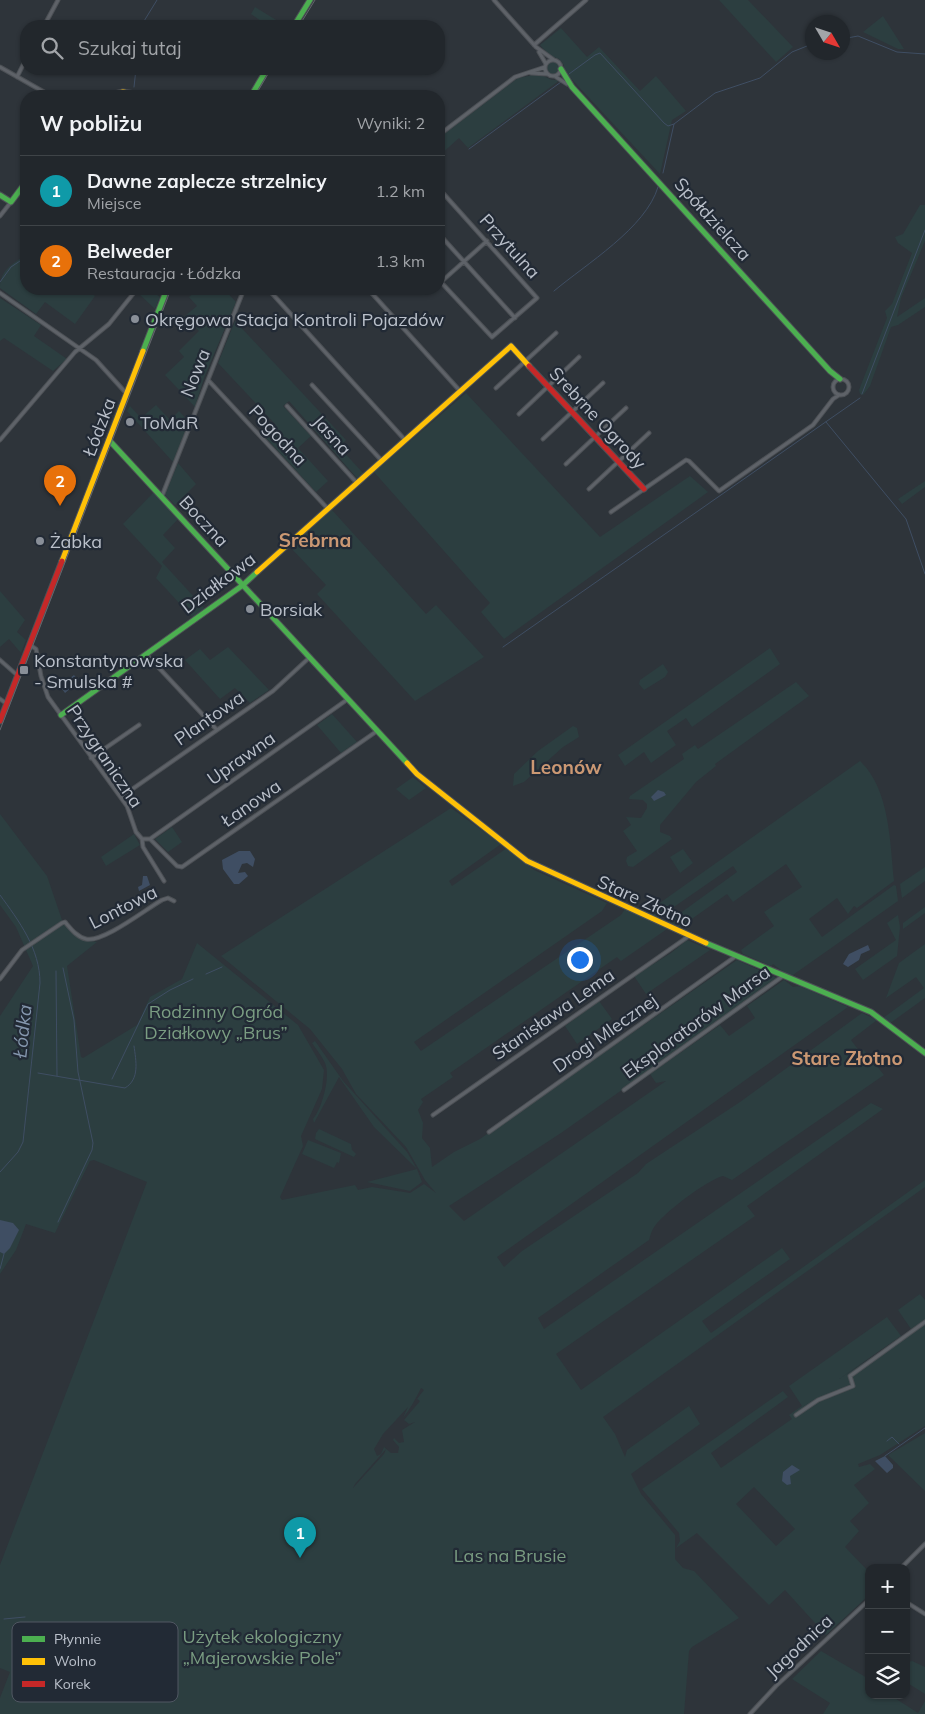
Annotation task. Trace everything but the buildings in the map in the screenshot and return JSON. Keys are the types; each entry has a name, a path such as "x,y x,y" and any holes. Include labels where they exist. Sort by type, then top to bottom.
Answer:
{"street":[{"path":"47,20 58,0"},
{"path":"298,20 310,0"},
{"path":"494,0 535,46 547,57 559,63 561,69 559,74 553,76"},
{"path":"535,46 586,0"},
{"path":"535,46 543,58 548,74"},
{"path":"539,69 543,64 543,58"},
{"path":"445,130 512,79 539,69 554,60"},
{"path":"0,67 40,90"},
{"name":"Spółdzielcza","path":"561,69 562,75 572,87 830,371 840,379"},
{"path":"17,77 20,71"},
{"path":"525,73 548,74 560,78 572,87"},
{"path":"255,90 264,75"},
{"path":"0,216 20,190"},
{"path":"0,195 11,202"},
{"name":"Przytulna","path":"445,198 537,296 493,337 445,286"},
{"path":"445,277 464,262 486,240"},
{"path":"445,241 515,318"},
{"path":"0,293 98,362 127,393"},
{"path":"0,440 79,348 116,316 132,295"},
{"name":"Łódzka","path":"0,721 165,295"},
{"name":"Nowa","path":"162,496 242,295"},
{"path":"273,295 405,440"},
{"path":"373,295 460,390"},
{"path":"496,388 556,333"},
{"name":"Srebrne Ogrody","path":"460,390 465,389 511,346 644,489 687,460 719,491 813,425 833,399"},
{"path":"519,414 579,357"},
{"path":"830,371 834,382 833,399"},
{"path":"833,399 839,394 846,393 849,386 847,382 840,379 834,382"},
{"name":"Pogodna","path":"208,380 328,509"},
{"path":"543,439 602,383"},
{"path":"312,385 383,462"},
{"name":"Działkowa","path":"61,715 243,585 383,462 460,390"},
{"path":"834,391 839,394"},
{"name":"Jasna","path":"287,406 357,483"},
{"path":"566,464 626,408"},
{"path":"589,489 649,433"},
{"name":"Boczna","path":"109,440 378,732"},
{"path":"611,512 644,489"},
{"name":"Przygraniczna","path":"29,644 36,649 44,689 127,806 136,832 142,839 143,847 164,881"},
{"path":"146,654 217,730"},
{"name":"Plantowa","path":"121,798 272,691 310,657"},
{"path":"0,660 17,675"},
{"path":"0,699 7,704"},
{"name":"Uprawna","path":"150,839 348,699"},
{"path":"92,758 138,725"},
{"name":"Łanowa","path":"150,839 177,866 182,867 378,732"},
{"name":"Stare Złotno","path":"378,732 426,783 526,861 689,936 871,1012 925,1053"},
{"path":"142,839 150,839"},
{"name":"Lontowa","path":"0,979 26,946 64,922 80,936 90,939 98,938 162,900 168,898 174,901"},
{"name":"Stanisława Lema","path":"433,1115 689,936"},
{"name":"Drogi Mlecznej","path":"489,1132 736,956"},
{"name":"Eksploratorów Marsa","path":"624,1090 783,976"},
{"path":"796,1415 818,1400 853,1386 850,1376 925,1322"},
{"path":"905,1564 925,1544"},
{"name":"Jagodnica","path":"750,1714 776,1686 865,1604"},
{"path":"910,1605 925,1614"}],"green space":[{"path":"719,0 748,0 793,47 776,62"},
{"path":"255,7 276,20 260,20 251,14"},
{"path":"883,16 904,49 898,49 863,32"},
{"path":"561,28 587,57 599,47 640,91 656,76 686,111 672,120 660,174 564,71 564,65 559,59 550,56 540,45"},
{"path":"553,62 559,68 553,74 547,68"},
{"path":"539,74 552,80 560,80 468,148 459,138 445,151 445,133 518,78"},
{"path":"920,205 925,205 925,241 901,298 897,317 925,298 925,307 898,325 891,327 870,386 863,395 860,394 859,390 887,318 885,311 892,304 912,253 898,243 895,237 903,234"},
{"path":"20,259 20,295 95,296 75,324 45,302 36,314 0,288 2,277 12,265"},
{"path":"140,295 157,295 160,297 155,309"},
{"path":"191,295 230,295 236,302 204,378 195,407 165,375 184,357 179,351 199,331 185,316 197,306 189,297"},
{"path":"0,298 41,325 34,336 67,359 53,371 4,338 0,341"},
{"path":"235,321 346,440 339,447 364,474 357,478 289,401 283,406 311,436 298,448 328,481 316,492 264,436 276,425 218,363"},
{"path":"466,393 600,537 690,476 708,492 504,639 481,612 490,603 374,472"},
{"path":"156,405 170,420 179,411 189,422 173,462 127,411 130,406 141,418"},
{"path":"178,463 196,484 175,505 165,495"},
{"path":"925,481 925,487 902,504 898,499"},
{"path":"154,492 179,518 163,535 175,548 162,562 205,609 193,618 156,578 162,566 123,524"},
{"path":"332,510 426,614 436,605 484,657 415,701 317,594 326,585 290,547"},
{"path":"0,591 25,620 17,632 26,640 21,653 9,639 0,647"},
{"path":"228,647 269,690 250,703 235,688 220,699 185,660 200,649 210,660"},
{"path":"770,648 780,664 692,727 686,718 667,731 676,745 651,763 644,752 625,766 618,755"},
{"path":"663,664 668,672 665,677 644,690 639,684 640,680"},
{"path":"796,682 809,696 715,764 716,766 696,782 660,825 660,832 670,836 672,839 633,867 628,866 627,857 637,851 623,831 631,825 626,817 641,818 647,808 647,804 643,800 629,799 630,796 684,759 682,754 695,745 698,749"},
{"path":"332,714 357,742 341,753 317,725"},
{"path":"573,726 577,728 579,737 563,747 524,782 513,786 514,774 538,751"},
{"path":"860,761 870,773 883,801 887,817 894,881 857,908 854,906 848,914 837,898 809,919 822,937 894,885 896,886 898,901 790,977 773,964 771,966 743,954 741,950 774,926 764,912 802,887 786,864 733,902 727,894 679,928 668,922 737,872 733,866 658,918 647,912"},
{"path":"413,777 426,788 409,800 396,789"},
{"path":"451,808 501,844 449,881 452,886 507,848 534,870 607,903 602,911 414,1042 421,1051 621,915 625,909 667,929 621,961 617,957 450,1073 453,1077 421,1099 423,1102 418,1110 423,1123 422,1138 430,1148 432,1167 454,1152 480,1139 737,960 779,979 561,1133 449,1206 464,1221 666,1081 656,1083 650,1074 720,1025 729,1036 755,1018 747,1006 784,980 793,987 800,986 848,1007 497,1257 504,1267 522,1251 638,1173 646,1164 740,1102 862,1013 877,1020 851,1040 860,1052 864,1050 884,1075 732,1180 723,1176 696,1191 674,1207 657,1223 652,1230 649,1240 538,1318 544,1329 871,1103 883,1109 747,1206 755,1216 556,1354 581,1390 782,1248 790,1259 702,1321 711,1333 925,1180 925,1187 603,1417 615,1434 625,1457 627,1450 689,1406 700,1424 631,1474 641,1494 675,1535 675,1559 683,1568 694,1571 739,1618 692,1647 689,1651 684,1714 0,1714 0,1698 10,1672 0,1668 0,1565 147,1182 94,1160 90,1161 55,1233 26,1224 16,1250 0,1274 0,1016 33,966 16,927 0,905 0,814 47,876 62,920 80,939 97,942 67,966 81,1057 83,1058 137,1025 150,997 182,979 197,943 298,1025 324,1070 322,1089 301,1136 303,1146 280,1197 282,1200 355,1185 358,1190 372,1187 410,1193 424,1184 436,1193 425,1180 406,1147 356,1094 342,1069 310,1029 221,956","holes":["421,1388 424,1390 417,1399 420,1401 404,1420 409,1424 415,1422 402,1430 404,1442 399,1443 394,1438 393,1440 399,1447 398,1453 391,1453 384,1447 381,1454 377,1456 374,1449 383,1434 408,1407 403,1418","386,1449 384,1454 353,1488"]},
{"path":"172,827 182,842 168,852 155,839"},
{"path":"134,834 140,845 106,866 101,857"},
{"path":"683,849 693,863 680,873 670,857"},
{"path":"925,867 925,881 902,898 900,884"},
{"path":"925,907 925,913 903,929 903,923"},
{"path":"898,915 900,927 897,956 863,980 855,969 896,940 887,923"},
{"path":"687,940 710,950 646,994 634,976 671,953"},
{"path":"925,944 925,998 889,1024 883,1018 924,988 916,977 886,998 899,963"},
{"path":"599,1001 612,1019 577,1044 565,1026"},
{"path":"315,1041 343,1081 407,1152 417,1169 374,1127 339,1077 314,1123 313,1119 320,1108 325,1092 327,1076 325,1063 312,1043"},
{"path":"319,1129 351,1144 352,1150 356,1154 354,1157 315,1139"},
{"path":"308,1140 341,1153 339,1163 337,1162 334,1168 302,1154"},
{"path":"417,1169 422,1182 410,1191 367,1182"},
{"path":"920,1294 925,1300 925,1320 911,1329 898,1310"},
{"path":"887,1317 901,1336 839,1379 925,1322 925,1426 880,1455 858,1464 859,1467 870,1464 875,1469 854,1485 869,1503 850,1521 859,1531 845,1547 865,1568 865,1599 826,1635 785,1590 769,1605 697,1533 676,1548 680,1541 679,1533 642,1489 783,1391 788,1397 711,1453 721,1468 792,1419 789,1415 802,1406 789,1386","holes":["754,1487 795,1529 776,1546 736,1504"]},
{"path":"925,1433 925,1491 888,1455"},
{"path":"821,1651 865,1677 865,1699 896,1699 918,1713 925,1701 925,1714 823,1714 830,1703 792,1679"},
{"path":"910,1662 925,1667 925,1694 910,1685"}],"water":[{"path":"74,675 79,681 65,693 60,686"},
{"path":"658,790 666,795 654,801 651,797"},
{"path":"239,851 250,851 255,859 253,867 247,863 242,864 238,873 245,872 248,876 239,884 234,884 223,869 222,860"},
{"path":"143,876 147,876 150,885 139,891 138,887 142,885"},
{"path":"868,945 870,950 861,954 859,960 848,967 843,964 849,954"},
{"path":"0,1220 13,1223 19,1230 10,1248 4,1254 0,1252"},
{"path":"885,1456 893,1465 893,1468 887,1473 875,1461"},
{"path":"792,1465 800,1470 790,1476 791,1484 787,1485 782,1481 783,1472"}],"waterway":[{"name":"Łódka","path":"145,20 157,0"},
{"path":"850,38 858,36 897,52 925,54"},
{"path":"663,173 674,124 715,93 760,78 792,52 805,47"},
{"path":"569,74 600,53 664,123 668,126 674,124"},
{"name":"Łódka","path":"134,87 135,75"},
{"path":"469,149 561,82"},
{"path":"554,291 628,231 641,217 658,187"},
{"path":"862,394 925,230"},
{"name":"Łódka","path":"0,282 11,267 20,261"},
{"path":"503,647 860,398"},
{"path":"826,422 906,519 925,574"},
{"name":"Łódka","path":"0,895 27,936 36,959 40,983 23,1142 18,1152 0,1172"},
{"path":"206,974 222,967"},
{"path":"58,1222 92,1150 93,1143 78,1072 74,1020 63,968"},
{"path":"56,971 57,1076"},
{"path":"112,1079 148,1004 170,990 193,979"},
{"path":"38,1073 125,1088 130,1084 135,1075 134,1046"},
{"path":"0,1269 4,1254"},
{"path":"885,1456 925,1428"},
{"path":"887,1441 892,1437 899,1444"},
{"path":"4,1619 25,1617"}],"tram line":[{"path":"303,20 315,0"},
{"path":"259,90 267,75"},
{"path":"0,730 169,295"}],"traffic: fast":[{"path":"298,20 310,0"},
{"path":"561,69 572,87 830,371 840,379"},
{"path":"255,90 263,75"},
{"path":"0,195 11,202 20,190"},
{"path":"143,351 165,295"},
{"path":"109,440 407,763"},
{"path":"61,715 243,585 257,572"},
{"path":"706,943 871,1012 925,1053"}],"traffic: slow":[{"path":"257,572 511,346 529,366"},
{"path":"62,561 143,351"},
{"path":"407,763 417,774 527,861 706,943"}],"traffic: jam":[{"path":"529,366 644,489"},
{"path":"0,721 62,561"}],"place":[{"name":"Okręgowa Stacja Kontroli Pojazdów","path":"135,319"},
{"name":"ToMaR","path":"130,422"},
{"name":"Belweder","path":"60,506"},
{"name":"Żabka","path":"40,541"},
{"name":"Borsiak","path":"250,609"},
{"name":"Konstantynowska - Smulska #","path":"24,670"},
{"name":"Dawne zaplecze strzelnicy","path":"300,1558"}],"district":[{"name":"Srebrna","path":"315,540"},
{"name":"Leonów","path":"566,767"},
{"name":"Stare Złotno","path":"847,1058"}],"park label":[{"name":"Rodzinny Ogród Działkowy „Brus”","path":"216,1021"},
{"name":"Las na Brusie","path":"510,1555"},
{"name":"Użytek ekologiczny „Majerowskie Pole”","path":"262,1646"}]}
